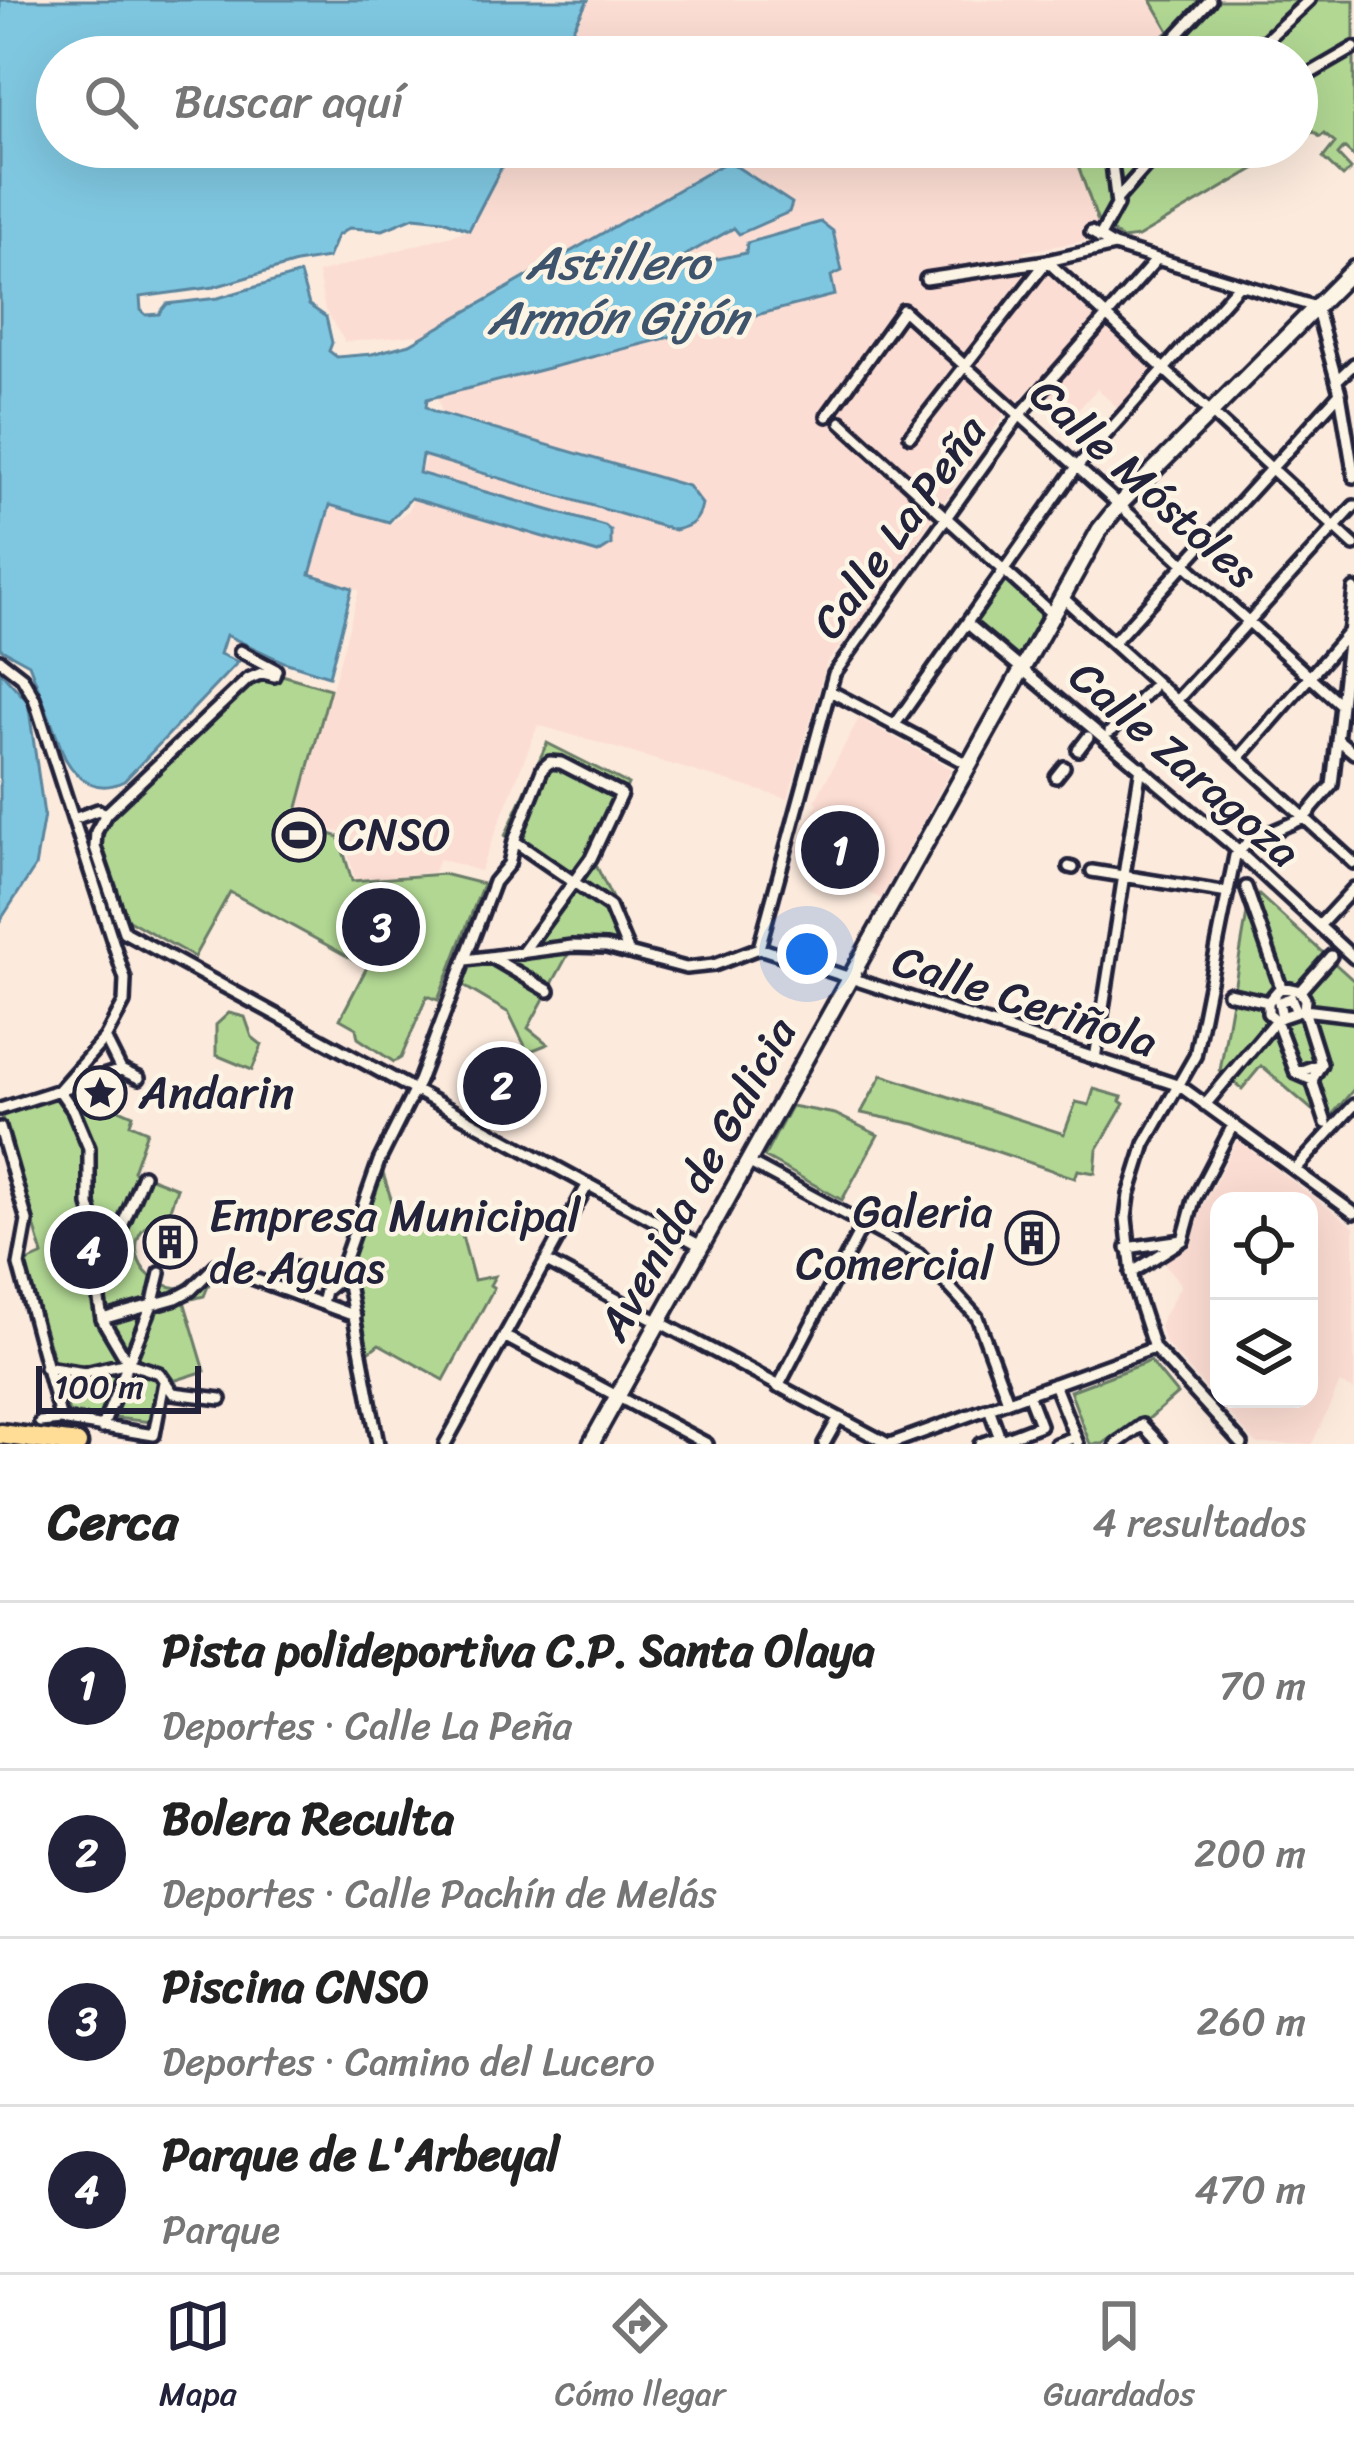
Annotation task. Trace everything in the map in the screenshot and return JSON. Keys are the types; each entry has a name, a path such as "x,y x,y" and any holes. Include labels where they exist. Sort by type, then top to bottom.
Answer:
{"highway":[{"path":"0,1435 77,1444"}],"street":[{"path":"1177,36 1210,0"},
{"path":"1269,36 1309,0"},
{"path":"1318,68 1354,48"},
{"path":"1113,168 1118,198 1113,218 1095,235 1114,246 1316,307 1340,393 1354,477"},
{"path":"1118,198 1144,168"},
{"path":"926,279 1114,246"},
{"name":"Calle La Peña","path":"759,948 834,674 1019,416 1157,260"},
{"path":"1046,261 1354,545"},
{"path":"910,436 1046,261"},
{"name":"Avenida de Galicia","path":"591,1444 1100,529 1203,407 1354,268"},
{"path":"894,726 1076,468 1239,285"},
{"name":"Calle Móstoles","path":"827,416 903,310 1341,705"},
{"path":"1337,380 1354,364"},
{"path":"1113,643 1340,393"},
{"path":"1345,416 1354,407"},
{"path":"841,422 1051,613"},
{"path":"1176,701 1354,506"},
{"path":"1242,1444 1154,1348 1131,1273 1126,1218 1145,1144 1195,1056 1238,851 1304,818 1332,785 1354,589"},
{"path":"1061,596 1354,863"},
{"name":"Calle Zaragoza","path":"968,624 1141,767 1354,958"},
{"path":"1239,758 1349,632"},
{"path":"240,652 276,670 274,676 262,673 248,679 106,814 96,832 95,847 124,932 701,1246"},
{"path":"0,660 22,677 34,698 125,979 124,1003 105,1038 59,1090"},
{"path":"1110,732 1151,688"},
{"path":"830,692 968,764"},
{"path":"1078,750 1088,737"},
{"path":"1337,739 1354,753"},
{"path":"378,1444 355,1316 343,1284 344,1263 379,1161 415,1089 494,882 509,864 543,768 550,762 561,763 621,794 591,859 517,974"},
{"path":"1055,777 1064,767"},
{"path":"1095,1058 1141,767"},
{"path":"74,819 98,810 106,814"},
{"path":"514,841 610,907 629,953"},
{"path":"1092,871 1228,893"},
{"path":"1246,886 1281,987"},
{"path":"1319,926 1354,888"},
{"path":"111,936 124,932"},
{"path":"466,960 572,946 606,947 686,968 714,965 759,948"},
{"name":"Calle Ceriñola","path":"759,948 1180,1086 1354,1213"},
{"path":"1300,992 1331,956"},
{"path":"491,957 549,991"},
{"path":"1281,987 1300,992 1305,999 1300,1011"},
{"path":"1279,1019 1268,1012 1268,1002 1281,987"},
{"path":"1228,993 1268,1002"},
{"path":"1321,1064 1300,1011 1286,997 1278,1007 1279,1019 1296,1072 1312,1080 1326,1123"},
{"path":"1205,1105 1279,1019 1300,1011 1354,1016"},
{"path":"105,1038 121,1070 139,1078"},
{"path":"1296,1072 1321,1064"},
{"path":"1312,1080 1321,1064"},
{"path":"0,1109 121,1070"},
{"path":"59,1090 74,1110 89,1148 89,1205 100,1246 102,1319 128,1363"},
{"path":"1295,1170 1354,1105"},
{"path":"1131,1273 1183,1240 1207,1170 1233,1125"},
{"path":"0,1128 27,1221 20,1264 35,1342 61,1420"},
{"path":"748,1162 919,1254 974,1312 1008,1401"},
{"path":"101,1279 143,1175"},
{"path":"445,1444 588,1184"},
{"path":"778,1387 864,1223"},
{"path":"1127,1248 1183,1240"},
{"path":"545,1262 889,1444 917,1439 1154,1348"},
{"path":"102,1319 191,1291 216,1265 355,1316"},
{"path":"296,1268 343,1284"},
{"path":"102,1428 153,1302 160,1273"},
{"path":"322,1304 326,1291 343,1284"},
{"path":"504,1336 707,1444"},
{"path":"45,1367 86,1373 128,1363 151,1369 167,1388 221,1399"},
{"path":"1054,1384 1076,1440 1056,1444"},
{"path":"40,1422 61,1420 154,1435 167,1388"},
{"path":"980,1444 1040,1425 1028,1394"},
{"path":"988,1408 1001,1440"},
{"path":"824,1444 838,1419"},
{"path":"1116,1444 1142,1425 1160,1444"},
{"path":"0,1435 7,1444"}],"shaded area":[{"path":"588,0 1151,0 1169,31 1164,36 569,36"},
{"path":"501,168 1079,168 1098,222 1084,241 1022,252 1154,369 1119,409 1097,389 1070,419 1034,386 1008,409 859,624 827,662 788,799 538,725 480,871 439,859 434,872 355,880 343,833 296,821 359,590 311,573 330,506 390,524 409,510 441,409 417,335 345,342 325,310 318,273 469,230"},
{"path":"859,718 952,769 881,899 797,852 815,801"},
{"path":"1237,1140 1307,1192 1210,1192 1210,1392 1166,1344 1159,1325 1181,1285 1161,1258 1184,1242"},
{"path":"1318,1200 1354,1227 1354,1390 1340,1383 1312,1444 1257,1444 1224,1408 1318,1408"}],"green space":[{"path":"1151,0 1354,0 1354,157 1344,148 1338,155 1351,169 1343,177 1323,158 1335,143 1324,134 1318,135 1318,36 1164,36 1169,31"},
{"path":"1079,168 1256,168 1138,237 1122,239 1098,222"},
{"path":"1004,580 1042,614 1017,658 973,624"},
{"path":"282,675 330,689 294,822 339,837 352,881 443,874 483,884 438,1000 427,996 401,1058 394,1062 358,1038 356,1028 340,1019 367,967 230,892 194,957 127,919 100,847 109,818 249,682 264,678 278,682"},
{"path":"547,743 628,784 594,861 633,942 629,953 572,947 528,1028 548,1044 528,1052 509,1013 457,982 466,960 522,953 574,883 505,836"},
{"path":"1259,895 1354,981 1354,1089 1326,1122 1261,1066 1242,1089 1220,1071 1248,907"},
{"path":"229,1013 245,1017 252,1037 262,1045 252,1070 216,1055 216,1025"},
{"path":"882,1075 1064,1134 1076,1102 1089,1105 1094,1089 1122,1097 1124,1104 1097,1150 1095,1173 1078,1170 1075,1178 915,1124 861,1113"},
{"path":"113,1077 114,1085 126,1089 119,1109 133,1115 130,1124 147,1131 133,1171 177,1188 168,1215 142,1230 137,1254 142,1266 163,1284 179,1288 202,1273 213,1274 204,1296 184,1301 205,1371 170,1382 151,1422 69,1413 25,1263 43,1255 1,1114"},
{"path":"791,1106 835,1114 878,1135 842,1200 764,1157"},
{"path":"379,1161 402,1233 457,1217 474,1280 495,1276 490,1285 494,1288 444,1380 379,1344 362,1357 344,1263"},
{"path":"1150,1361 1177,1394 1119,1438 1115,1435 1103,1444 1090,1444 1070,1391"}],"water":[{"name":"Astillero Armón Gijón","path":"0,0 588,0 569,36 36,36 36,168 501,168 469,230 443,220 414,217 383,230 349,228 337,236 328,258 214,287 140,297 146,315 159,314 167,304 218,298 300,274 309,305 326,317 332,343 329,351 337,357 372,354 410,344 716,168 739,168 792,203 789,212 739,234 734,228 670,264 670,269 746,253 747,243 821,222 833,231 842,271 831,276 835,295 427,399 426,407 435,412 688,486 702,504 689,525 674,530 422,455 419,473 605,526 611,531 611,545 598,553 411,498 389,522 330,505 310,574 352,588 329,676 284,662 226,635 220,654 238,662 115,785 97,786 76,773 65,758 29,664 0,648"},
{"path":"0,671 28,702 44,815 35,867 0,921"}],"place":[{"name":"CNSO","path":"299,835"},
{"name":"Pista polideportiva C.P. Santa Olaya","path":"840,850"},
{"name":"Piscina CNSO","path":"381,927"},
{"name":"Bolera Reculta","path":"502,1086"},
{"name":"Andarin","path":"100,1093"},
{"name":"Galeria Comercial","path":"1032,1238"},
{"name":"Empresa Municipal de Aguas","path":"170,1242"},
{"name":"Parque de L'Arbeyal","path":"89,1250"}]}
